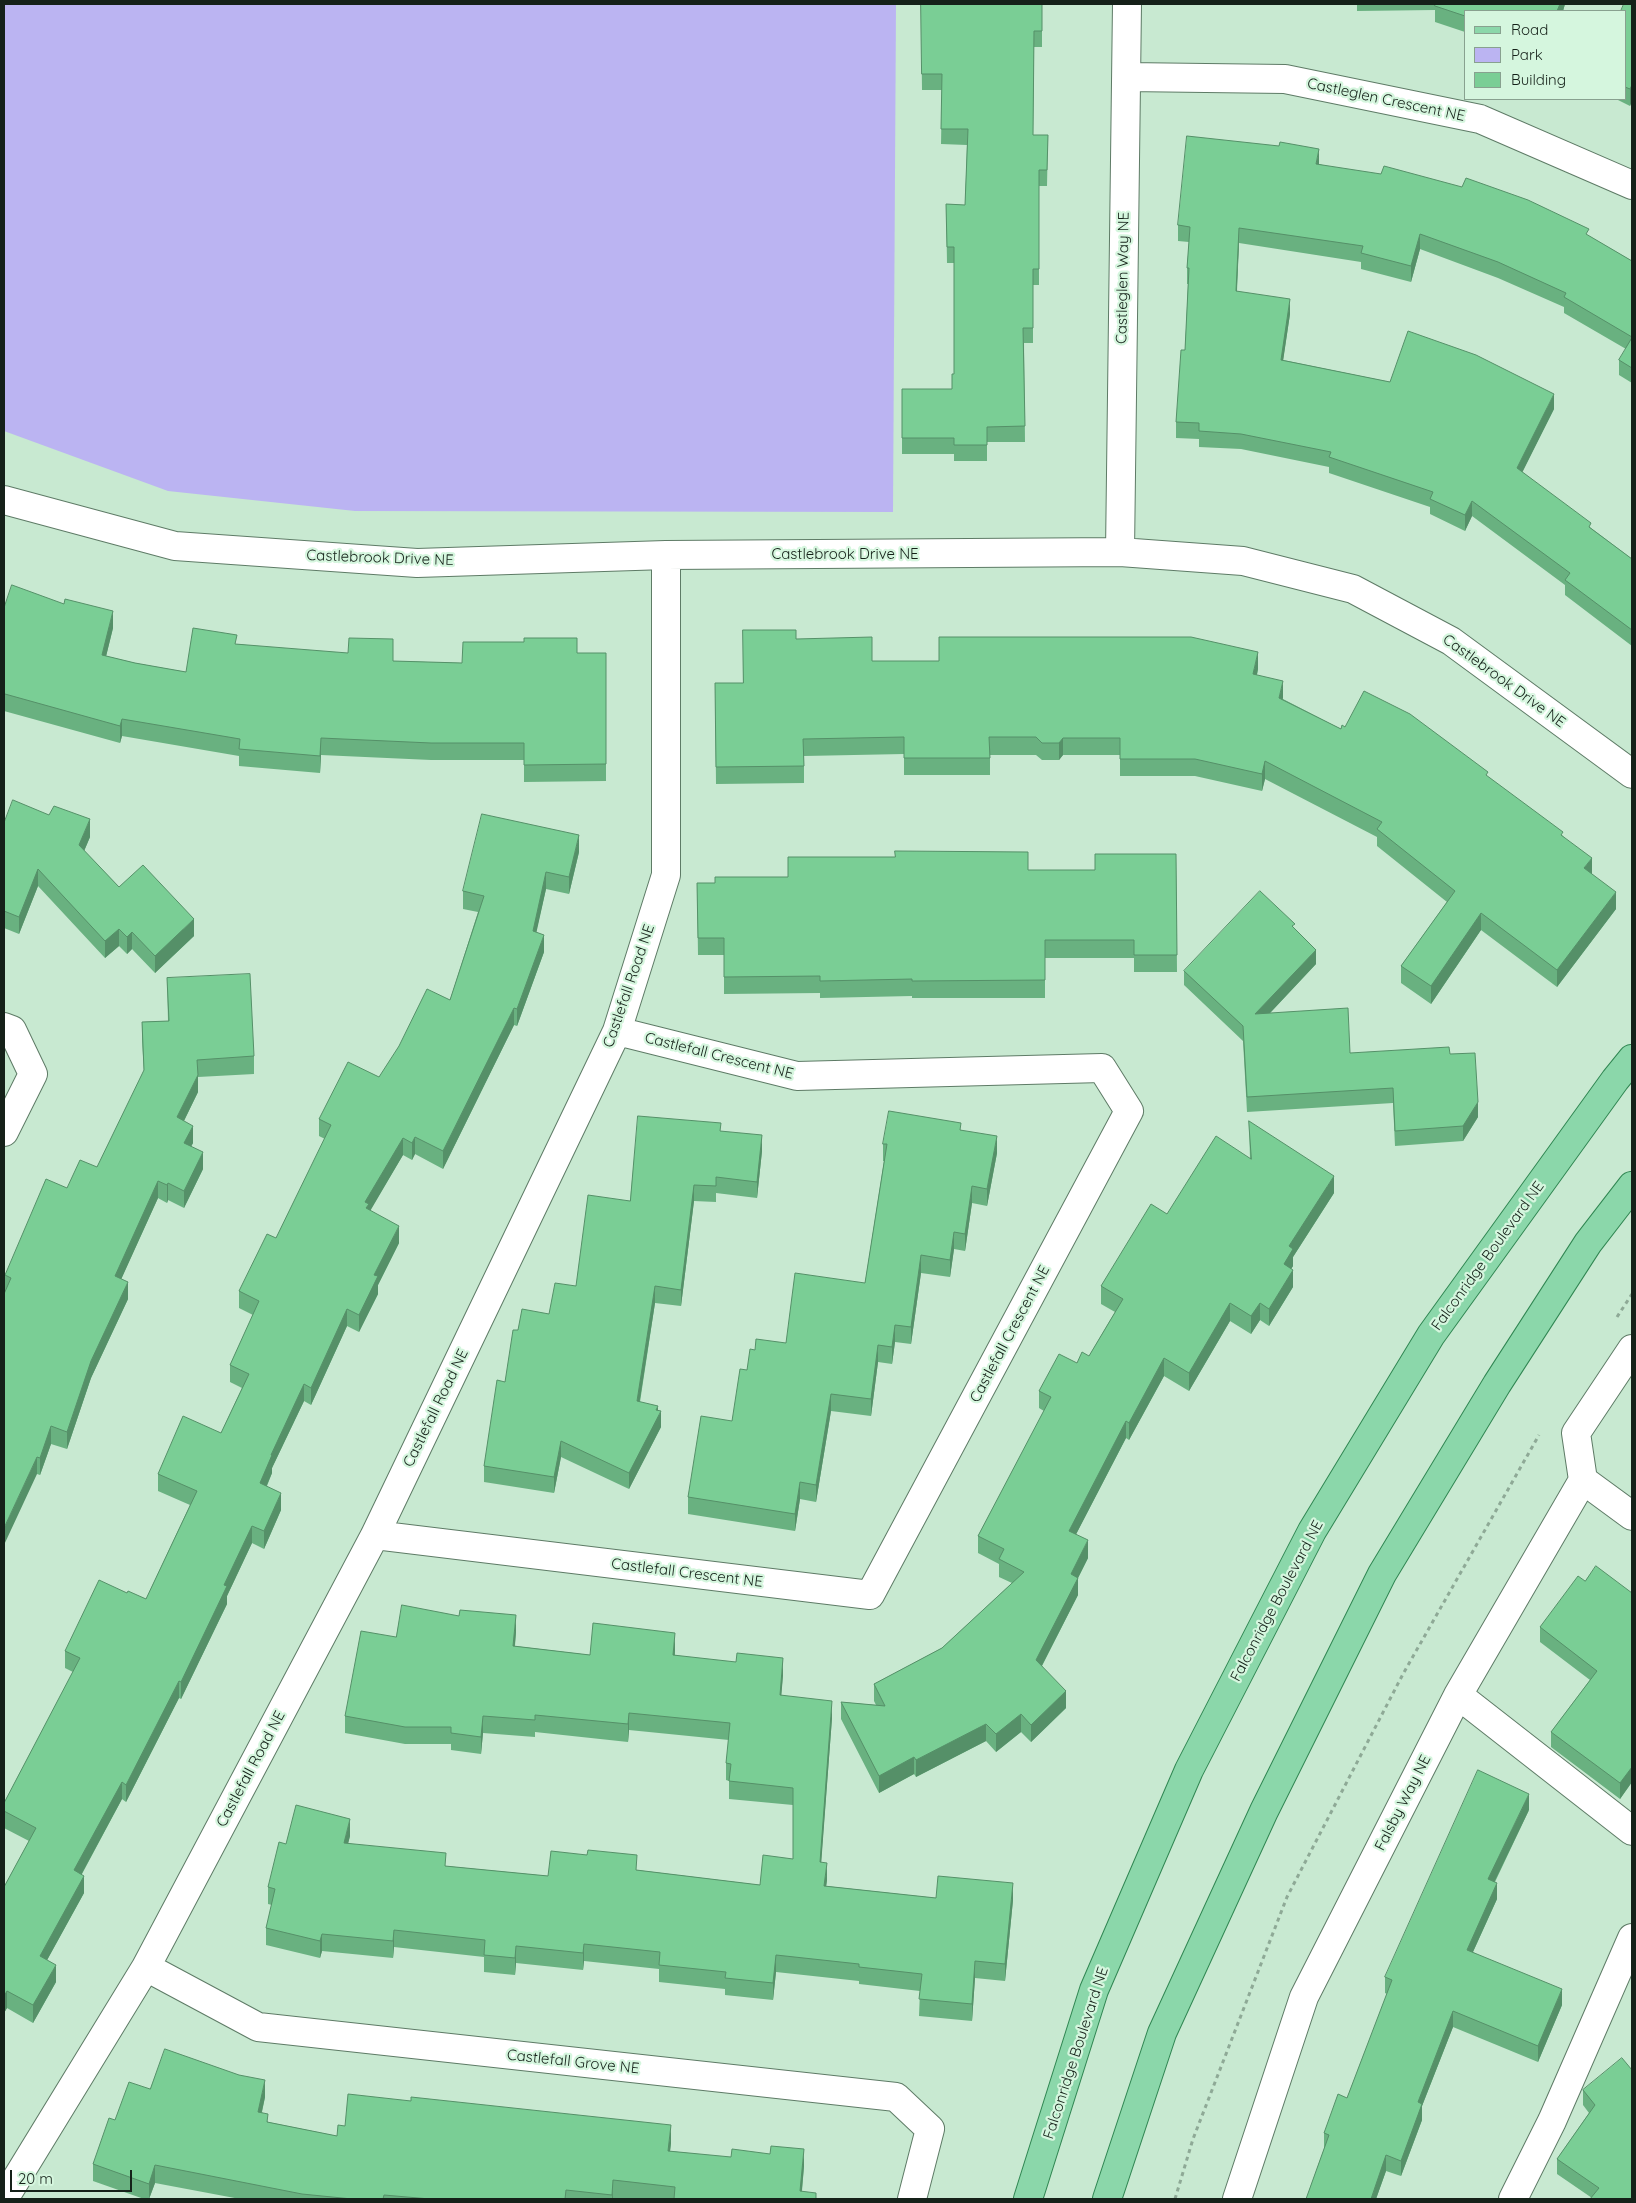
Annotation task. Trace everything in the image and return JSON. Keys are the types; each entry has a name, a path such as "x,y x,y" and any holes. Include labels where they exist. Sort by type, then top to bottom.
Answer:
{"main road":[{"name":"Falconridge Boulevard NE","path":"1028,2199 1094,1990 1189,1770 1312,1531 1431,1335 1632,1059"},
{"path":"1107,2199 1162,2033 1264,1811 1382,1574 1497,1384 1588,1243 1632,1186"}],"street":[{"name":"Castleglen Way NE","path":"1120,552 1127,4"},
{"name":"Castleglen Crescent NE","path":"1127,77 1285,79 1480,119 1632,185"},
{"name":"Castlebrook Drive NE","path":"4,500 175,546 417,563 666,555 1120,552 1243,561 1353,589 1451,641 1632,774"},
{"name":"Castlefall Road NE","path":"4,2199 146,1967 375,1535 617,1031 666,876 666,555"},
{"path":"4,1027 12,1030 33,1074 4,1132"},
{"name":"Castlefall Crescent NE","path":"375,1535 870,1595 1129,1111 1102,1068 797,1076 617,1031"},
{"path":"1632,1350 1576,1433 1583,1480 1632,1516"},
{"name":"Falsby Way NE","path":"1237,2199 1304,1997 1458,1695 1583,1480"},
{"path":"1458,1695 1632,1831"},
{"path":"1513,2199 1552,2121 1632,1938"},
{"name":"Castlefall Grove NE","path":"146,1967 258,2027 896,2097 930,2129 912,2199"}],"path":[{"path":"1616,1318 1632,1294"},
{"path":"1175,2199 1193,2139 1287,1897 1403,1674 1543,1429"}],"green space":[{"path":"4,4 896,4 893,512 355,511 168,491 4,431"}],"building":[{"path":"921,4 1042,4 1042,31 1034,31 1033,135 1048,135 1047,170 1039,170 1039,269 1033,269 1033,328 1023,328 1025,426 987,427 987,445 954,445 954,438 902,438 902,389 952,389 952,374 954,374 954,247 947,247 946,204 965,205 968,129 941,129 942,74 922,74"},
{"path":"1435,4 1560,4 1557,10 1464,10 1464,16 1435,6"},
{"path":"1624,4 1632,4 1632,85 1630,89 1626,87 1626,10 1621,10"},
{"path":"1187,136 1279,146 1280,142 1319,149 1316,164 1381,174 1384,166 1462,187 1466,178 1528,200 1589,229 1586,234 1632,261 1632,337 1564,297 1566,293 1498,262 1420,234 1411,266 1361,253 1363,246 1239,228 1236,291 1290,299 1281,360 1390,382 1408,331 1476,355 1554,394 1517,468 1591,523 1589,527 1632,559 1632,630 1565,580 1570,573 1472,501 1465,515 1430,499 1433,492 1329,457 1331,452 1241,434 1199,431 1199,423 1176,422 1181,350 1185,350 1189,268 1187,268 1190,227 1178,225"},
{"path":"1632,338 1632,368 1619,360"},
{"path":"12,585 64,604 65,599 113,611 102,655 186,672 193,628 237,635 235,644 348,653 349,638 393,639 393,661 462,663 463,642 524,642 524,638 577,638 577,653 606,653 606,764 524,765 524,743 431,743 321,738 320,756 239,749 240,739 122,719 120,726 4,694 4,608"},
{"path":"743,630 796,630 796,639 872,637 872,661 939,661 939,637 1191,637 1258,652 1253,674 1283,681 1279,698 1341,729 1342,725 1345,727 1364,691 1410,714 1488,772 1486,775 1563,832 1561,835 1592,858 1584,868 1616,892 1557,970 1481,913 1431,986 1401,966 1455,891 1377,829 1382,822 1265,761 1262,774 1195,759 1120,759 1120,738 1063,738 1059,743 1042,743 1036,737 989,737 990,758 904,758 904,737 803,739 804,766 716,767 715,683 743,683"},
{"path":"13,800 49,815 54,806 90,819 79,845 119,887 143,865 194,919 155,956 132,932 127,937 119,929 105,941 38,869 19,917 4,911 4,823"},
{"path":"482,814 579,835 569,877 546,872 533,931 544,935 517,1009 514,1008 443,1151 415,1137 412,1143 403,1138 365,1202 369,1204 366,1208 399,1226 374,1275 378,1276 359,1315 347,1309 311,1388 304,1384 271,1455 260,1483 281,1493 264,1531 252,1526 224,1585 227,1586 181,1682 179,1681 126,1785 122,1782 74,1870 84,1876 40,1956 56,1965 33,2005 7,1991 4,1996 4,1887 36,1828 4,1811 4,1803 80,1658 65,1651 99,1580 127,1593 128,1591 146,1599 197,1491 158,1474 183,1416 221,1433 249,1374 230,1365 259,1301 239,1291 267,1234 276,1238 331,1125 319,1119 348,1062 379,1077 399,1046 427,989 450,1000 484,896 463,891"},
{"path":"895,851 1028,852 1028,870 1095,870 1095,854 1176,854 1177,955 1134,955 1134,940 1045,940 1045,980 912,981 912,979 820,981 820,976 724,977 724,938 698,938 697,883 715,883 715,877 788,877 788,857 895,857"},
{"path":"1260,891 1295,924 1292,926 1316,950 1255,1014 1348,1008 1350,1053 1449,1047 1450,1054 1475,1053 1478,1102 1463,1126 1395,1131 1393,1088 1247,1097 1243,1026 1184,971"},
{"path":"250,974 254,1056 197,1060 198,1075 177,1117 193,1126 184,1143 203,1152 184,1191 168,1183 167,1185 158,1181 115,1276 128,1282 91,1361 67,1432 51,1426 40,1458 37,1457 4,1528 4,1294 11,1278 5,1275 46,1179 67,1188 80,1160 97,1167 144,1070 142,1022 169,1021 167,978"},
{"path":"889,1111 961,1123 960,1130 997,1136 987,1189 972,1186 965,1234 954,1232 950,1260 921,1255 911,1327 895,1325 892,1347 878,1345 871,1399 831,1394 816,1485 800,1482 795,1514 688,1497 701,1416 732,1421 740,1369 747,1370 750,1349 755,1350 756,1339 786,1343 795,1273 865,1283 887,1144 883,1144"},
{"path":"638,1116 721,1123 720,1131 762,1135 757,1182 716,1177 716,1186 694,1185 681,1290 655,1286 637,1401 658,1406 656,1410 661,1411 629,1473 561,1441 554,1477 484,1466 497,1380 505,1382 513,1330 518,1330 522,1309 549,1314 555,1283 576,1286 588,1195 630,1201"},
{"path":"1249,1121 1334,1176 1289,1246 1293,1249 1284,1264 1293,1270 1269,1309 1260,1303 1251,1316 1230,1303 1189,1373 1164,1358 1129,1423 1126,1421 1069,1531 1088,1540 1071,1574 1078,1578 1036,1660 1066,1691 1031,1725 1021,1714 996,1734 986,1724 916,1760 914,1757 879,1776 841,1702 885,1706 874,1684 942,1648 1024,1572 999,1559 1004,1549 978,1536 1051,1397 1039,1391 1059,1354 1077,1363 1082,1352 1089,1356 1123,1299 1101,1286 1151,1204 1167,1214 1216,1136 1251,1159"},
{"path":"1596,1566 1632,1593 1632,1767 1620,1783 1551,1732 1597,1671 1540,1627 1578,1576 1585,1581"},
{"path":"402,1605 459,1616 460,1610 516,1615 513,1646 590,1655 593,1623 675,1633 673,1655 736,1662 737,1653 783,1658 780,1695 832,1701 820,1862 827,1863 824,1886 936,1898 938,1876 1013,1883 1005,1964 975,1961 972,2004 919,1999 922,1974 859,1967 859,1964 776,1955 773,1983 725,1978 726,1972 659,1965 660,1952 584,1944 583,1953 516,1946 515,1958 484,1955 485,1940 394,1930 393,1941 322,1934 320,1941 266,1928 275,1889 268,1887 279,1842 286,1844 296,1805 350,1819 344,1843 446,1853 445,1866 548,1876 551,1851 587,1855 588,1850 637,1855 636,1870 760,1885 763,1855 793,1859 793,1788 729,1781 731,1764 726,1763 730,1723 629,1713 628,1724 535,1715 535,1720 483,1716 481,1737 451,1733 451,1727 405,1727 345,1716 361,1631 396,1637"},
{"path":"1478,1770 1529,1794 1488,1879 1497,1883 1467,1950 1562,1989 1538,2046 1453,2011 1418,2102 1422,2104 1401,2161 1386,2155 1371,2199 1306,2199 1329,2135 1324,2133 1338,2094 1347,2098 1392,1980 1385,1977"},
{"path":"165,2049 239,2075 265,2080 258,2112 268,2114 267,2122 337,2136 338,2125 345,2126 348,2094 411,2101 411,2097 671,2125 668,2151 731,2157 732,2149 770,2154 771,2146 804,2149 800,2191 816,2193 816,2199 674,2199 675,2187 613,2180 612,2195 566,2190 565,2199 430,2199 384,2195 383,2199 352,2199 302,2194 155,2165 149,2184 93,2164 109,2118 115,2120 129,2082 150,2089"},
{"path":"1622,2058 1632,2070 1632,2199 1590,2199 1599,2188 1557,2159 1595,2105 1583,2090"}]}
